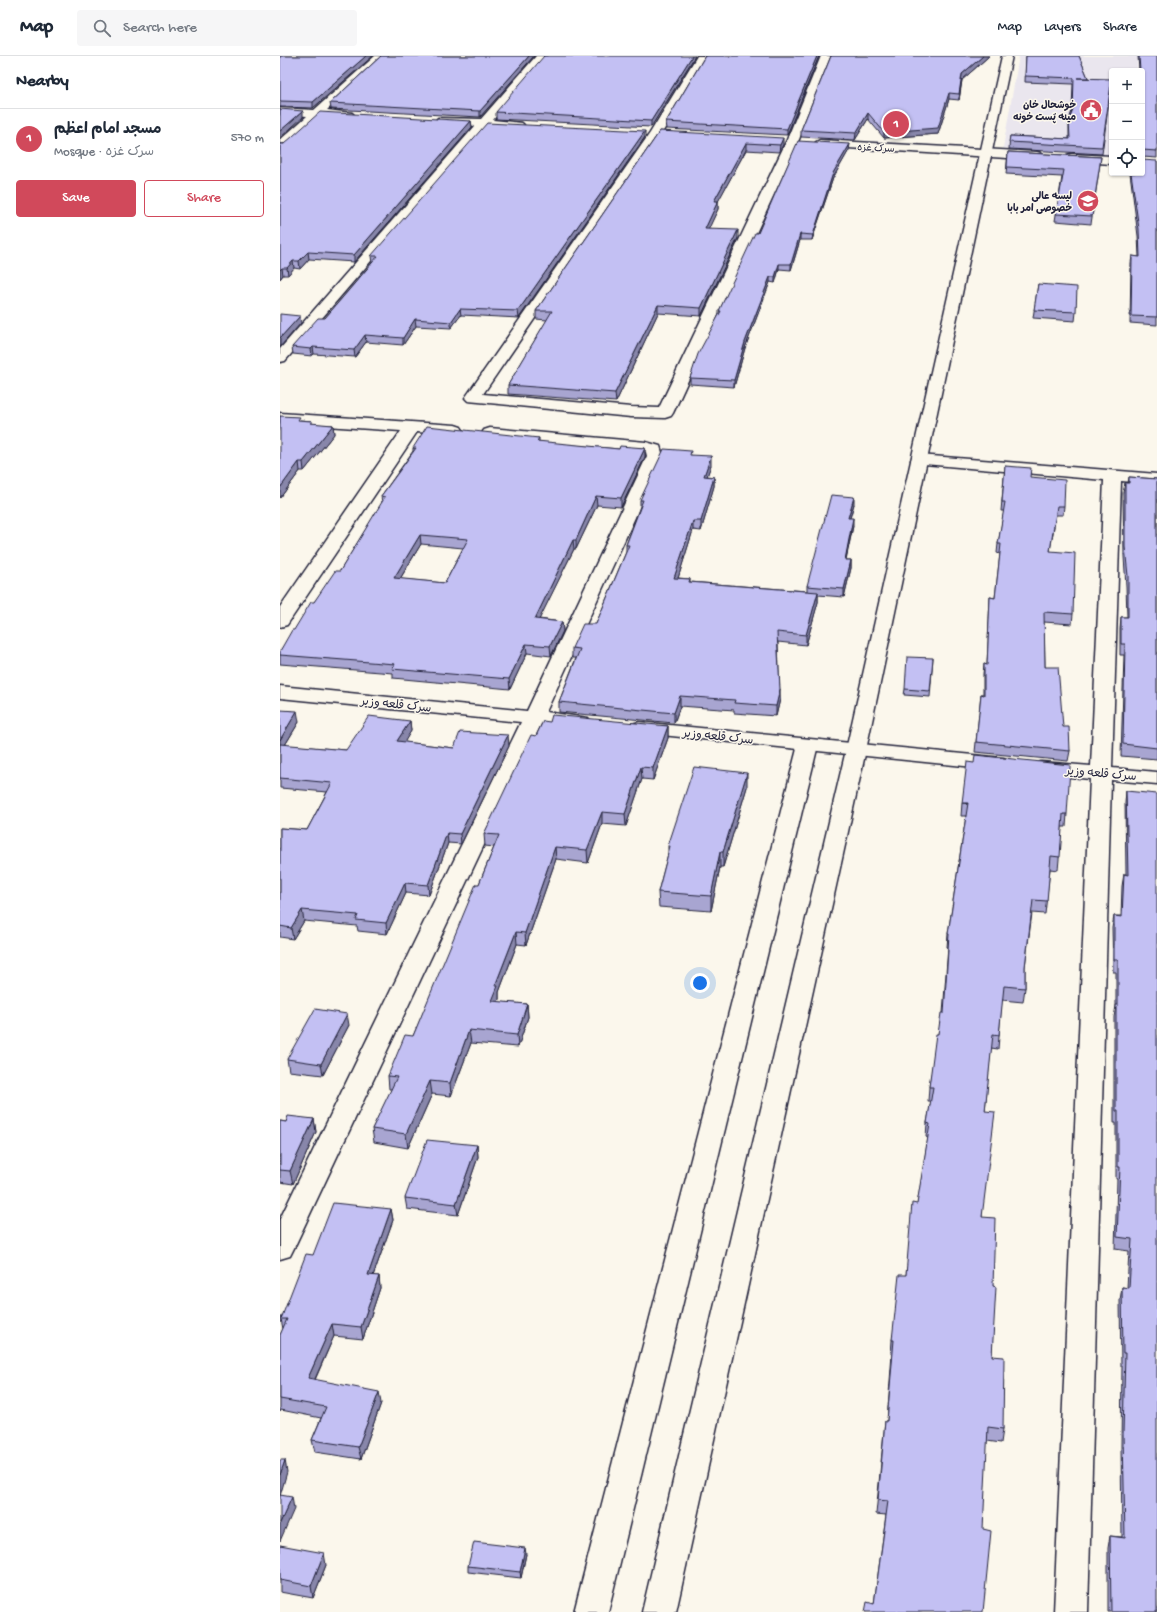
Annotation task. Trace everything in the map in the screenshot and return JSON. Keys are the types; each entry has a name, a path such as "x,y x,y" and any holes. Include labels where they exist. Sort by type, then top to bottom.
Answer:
{"street":[{"path":"280,146 381,56"},
{"path":"280,358 542,56"},
{"path":"702,56 656,133 473,398 631,412 665,413 792,142 826,56"},
{"path":"659,1612 856,750 1007,56"},
{"path":"280,112 362,116"},
{"path":"431,120 532,126"},
{"path":"641,132 671,134"},
{"name":"سرک غزه","path":"777,141 1109,160"},
{"path":"280,418 646,446 654,449 655,456 534,717 280,1248"},
{"path":"280,621 412,427"},
{"path":"919,460 1157,479"},
{"path":"1071,1612 1101,774 1114,476"},
{"name":"سرک قلعه وزیر","path":"280,692 597,724"},
{"name":"سرک قلعه وزیر","path":"620,726 1101,774 1157,778"},
{"path":"591,1612 808,745"}],"shaded area":[{"path":"1019,56 1138,56 1137,68 1109,68 1109,155 1003,148"}],"building":[{"path":"280,56 366,56 313,102 280,101"},
{"path":"381,56 529,56 480,111 330,103"},
{"path":"544,56 692,56 651,121 496,112"},
{"path":"705,56 817,56 787,129 666,122"},
{"path":"831,56 983,56 962,74 959,94 949,93 938,128 884,132 868,113 856,133 801,130"},
{"path":"1026,56 1079,56 1088,78 1077,78 1109,79 1109,99 1102,147 1009,142 1010,136 1070,139 1069,120 1073,110 1074,78 1025,76"},
{"path":"1139,56 1157,56 1157,151 1145,150 1145,68 1140,68"},
{"path":"280,109 303,111 280,131"},
{"path":"320,112 471,121 354,255 308,252 299,261 293,261 287,268 282,268 280,270 280,144 284,144"},
{"path":"487,123 645,131 518,311 460,309 451,322 415,319 403,338 365,335 354,350 292,347 318,318 325,318 378,256 371,256"},
{"path":"660,131 783,138 780,145 746,143 714,201 718,201 705,229 738,230 701,308 658,305 615,393 508,385 552,311 536,311"},
{"path":"798,141 850,144 833,173 813,235 800,234 791,264 779,264 775,277 770,277 745,342 734,380 690,378 698,354 721,311 719,311 755,233 758,233"},
{"path":"1008,152 1101,157 1092,216 1056,214 1064,170 1007,167"},
{"path":"1145,160 1157,161 1157,317 1131,316 1132,256 1140,257 1139,229 1131,176 1145,176"},
{"path":"1038,284 1077,287 1076,312 1034,310"},
{"path":"280,314 300,316 280,338"},
{"path":"280,416 300,417 298,420 312,421 310,423 333,425 303,462 299,462 280,488"},
{"path":"427,426 539,438 537,441 619,449 620,446 645,448 621,498 596,496 576,540 573,540 535,619 562,622 550,646 526,644 509,679 392,669 395,664 280,655 280,651 292,630 294,630 311,602 314,602 335,571 340,571 385,497 381,496 416,448 413,448","holes":["420,535 468,539 445,583 394,578"]},
{"path":"664,449 691,451 690,455 711,456 704,476 714,477 701,521 693,521 674,578 690,579 689,582 818,592 806,635 777,632 780,689 776,706 734,703 735,700 680,696 674,713 559,702 580,649 572,648 583,624 596,624 629,545 626,545 643,500 640,500"},
{"path":"1005,466 1031,468 1030,477 1065,480 1064,506 1057,506 1050,551 1075,553 1073,614 1044,612 1045,667 1058,667 1063,727 1069,727 1070,751 976,742 981,694 984,695 984,664 987,665 990,597 995,598 1001,544 998,544 1005,502 1002,502"},
{"path":"1129,477 1157,479 1157,748 1123,744 1125,644 1121,644 1121,617 1128,617 1128,576 1125,547 1125,483 1129,483"},
{"path":"831,495 854,497 848,518 853,518 845,560 851,560 844,589 807,586"},
{"path":"907,657 933,658 930,691 905,689"},
{"path":"280,710 297,711 280,740"},
{"path":"552,715 668,726 653,768 641,767 625,814 602,812 587,850 555,847 525,933 516,932 495,986 498,986 492,1001 527,1004 517,1035 469,1030 450,1083 430,1081 406,1134 372,1129 397,1077 388,1076 405,1035 413,1036 476,884 479,884 499,835 484,834 531,735 536,736 543,721 550,722"},
{"path":"369,716 410,721 397,741 454,748 460,732 508,735 460,834 447,833 428,885 405,883 386,923 356,920 358,915 302,910 291,928 280,926 280,828 307,830 332,783 280,778 280,744 346,750"},
{"path":"975,755 1070,765 1067,814 1063,814 1060,857 1051,856 1047,901 1033,900 1025,967 1025,988 1004,986 999,1035 993,1034 985,1111 995,1112 982,1217 995,1218 993,1286 996,1287 992,1356 1004,1357 1003,1429 988,1427 983,1529 991,1531 983,1612 865,1612 867,1602 874,1604 888,1501 878,1500 885,1421 887,1421 894,1340 892,1340 899,1275 906,1275 912,1203 917,1204 930,1124 927,1123 933,1087 929,1087 936,1034 938,1034 941,1013 944,1013 948,934 968,803 962,803 967,762 974,763"},
{"path":"694,767 747,773 723,852 720,852 711,896 658,892 670,846 668,846"},
{"path":"1126,791 1157,794 1157,1612 1111,1612 1110,1536 1125,1538 1123,1434 1125,1353 1123,1353 1122,1287 1129,1288 1132,1239 1117,1237 1120,1167 1118,1167 1118,1111 1116,1111 1116,1005 1118,1005 1118,960 1114,960 1114,916 1122,917 1124,874 1128,875"},
{"path":"315,1009 347,1014 321,1064 287,1059"},
{"path":"288,1116 314,1119 290,1171 280,1170 280,1121 286,1122"},
{"path":"427,1140 477,1145 456,1204 405,1198"},
{"path":"333,1203 391,1209 368,1275 379,1276 361,1327 332,1324 308,1378 379,1392 358,1447 312,1440 326,1407 280,1399 280,1335 287,1319 281,1319 306,1254 313,1255"},
{"path":"280,1460 285,1460 280,1475"},
{"path":"280,1495 292,1497 280,1523"},
{"path":"474,1542 525,1548 520,1572 468,1566"},
{"path":"280,1545 324,1553 311,1586 280,1580"}],"place":[{"name":"خوشحال خان مینه پُست خونه","path":"1091,110"},
{"name":"مسجد امام اعظم","path":"896,124"},
{"name":"لیسه عالی خصوصی امر بابا","path":"1088,201"}]}
